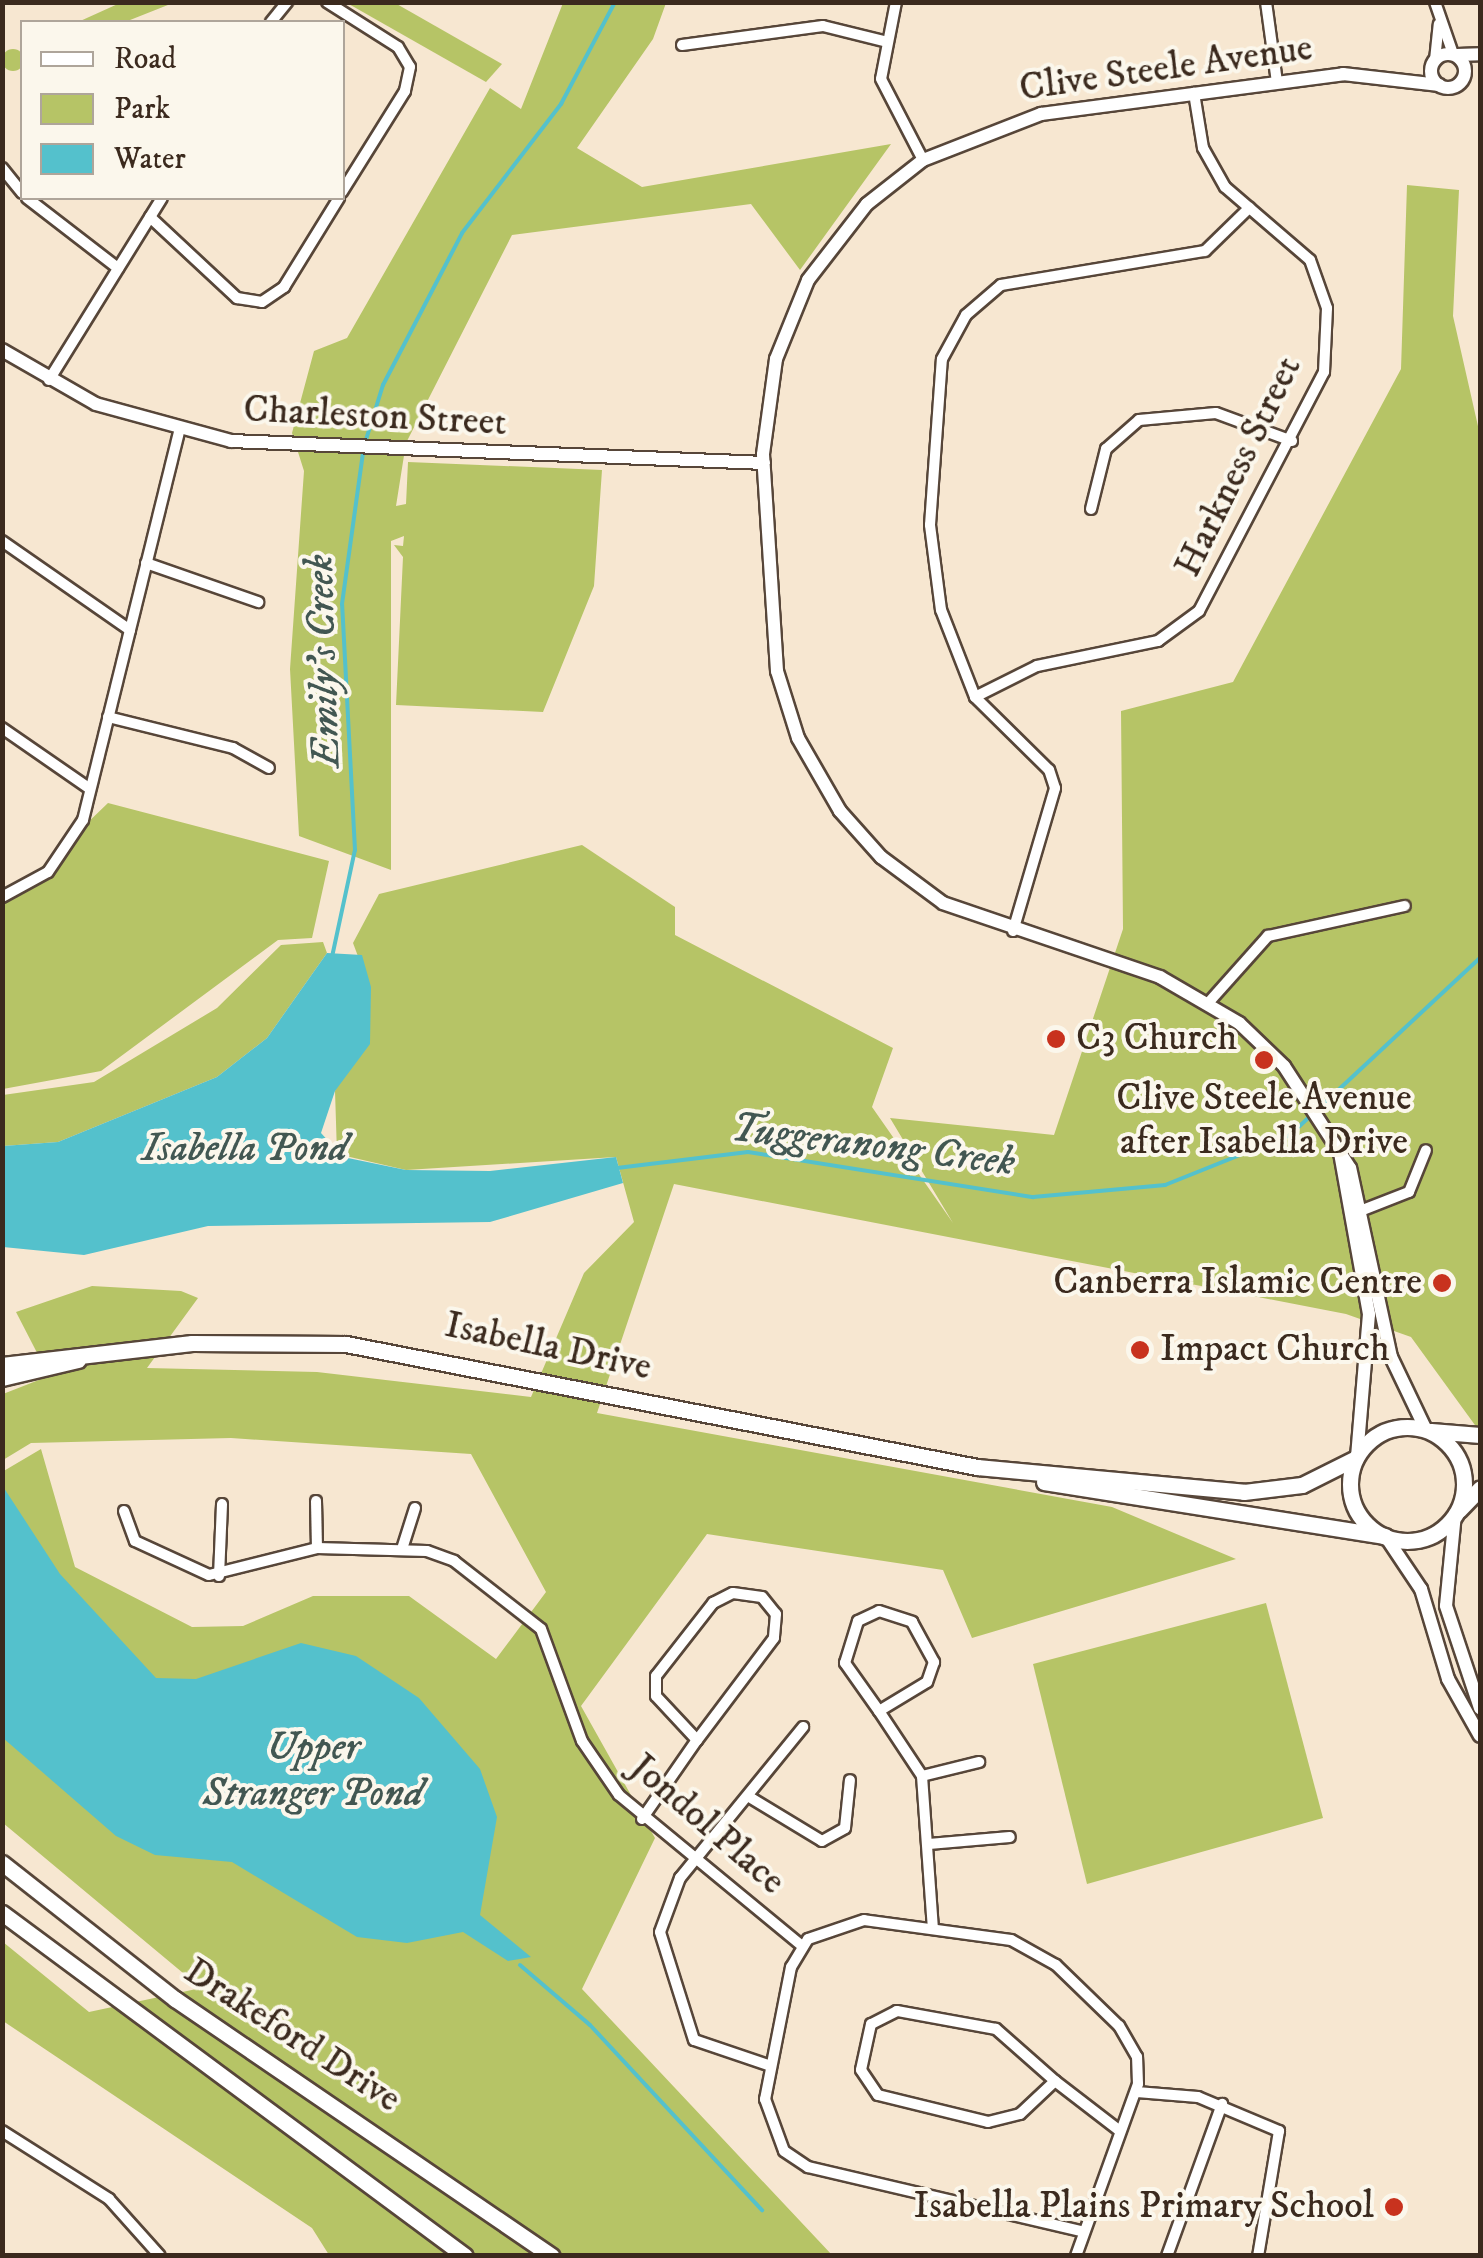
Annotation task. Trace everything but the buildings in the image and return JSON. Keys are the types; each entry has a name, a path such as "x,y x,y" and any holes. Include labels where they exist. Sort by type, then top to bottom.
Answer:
{"main road":[{"name":"Isabella Drive","path":"2,1365 230,1341 346,1344 977,1467 1386,1536"},
{"name":"Isabella Drive","path":"2,1378 101,1353"},
{"path":"1480,1435 1389,1430 1356,1457 1352,1501 1386,1536 1426,1537 1480,1488"},
{"path":"1427,1430 1461,1465 1456,1513"},
{"name":"Isabella Drive","path":"977,1467 1244,1492 1302,1485 1356,1457"},
{"name":"Drakeford Drive","path":"2,1864 175,1999 552,2256"},
{"name":"Drakeford Drive","path":"2,1913 465,2256"},
{"path":"391,2202 450,2256"}],"street":[{"path":"326,2 398,47 410,67 406,92 345,189"},
{"path":"896,2 884,41 885,96 923,160"},
{"path":"1266,2 1277,82"},
{"path":"1435,2 1439,24 1465,76"},
{"path":"1439,24 1434,61 1438,85 1480,67"},
{"path":"682,44 824,26 884,41"},
{"path":"1455,54 1480,54"},
{"name":"Clive Steele Avenue","path":"1394,76 1455,54"},
{"name":"Clive Steele Avenue","path":"1427,1430 1390,1357 1359,1212 1340,1152 1298,1082 1209,1002 1144,970 1013,930 911,882 853,827 817,776 774,655 764,463 776,359 808,280 859,212 923,160 1040,114 1277,82 1394,76 1438,85"},
{"name":"Harkness Street","path":"975,697 1037,666 1134,649 1180,628 1216,590 1324,372 1327,308 1303,250 1249,208 1213,169 1194,93"},
{"path":"2,168 20,189"},
{"path":"31,200 118,268"},
{"path":"49,380 161,200"},
{"path":"150,217 237,298 262,302 284,286 338,200"},
{"path":"1013,930 1055,788 1049,770 975,697 941,610 930,525 933,398 952,336 1012,281 1205,251 1249,208"},
{"name":"Charleston Street","path":"2,350 49,380 179,432 382,450 764,463"},
{"path":"1090,510 1106,449 1139,420 1216,413 1292,441"},
{"path":"2,897 57,864 90,789 179,432"},
{"path":"2,541 130,630"},
{"path":"146,564 258,602"},
{"path":"108,717 233,748 269,768"},
{"path":"2,728 90,789"},
{"path":"1209,1002 1268,936 1348,915 1405,906"},
{"path":"1359,1212 1409,1192 1426,1150"},
{"name":"Clive Steele Avenue","path":"1356,1457 1369,1314 1366,1241"},
{"path":"316,1501 317,1548"},
{"path":"219,1576 222,1504"},
{"path":"124,1511 136,1541 219,1576 317,1548 402,1549 416,1508"},
{"path":"1456,1513 1450,1630 1480,1708"},
{"path":"1386,1536 1421,1589 1448,1679 1480,1736"},
{"name":"Jondol Place","path":"402,1549 454,1561 540,1629 590,1756 642,1819 802,1946"},
{"path":"642,1819 774,1638 776,1614 762,1598 733,1594 714,1603 656,1676 656,1696 696,1740"},
{"path":"879,1712 927,1682 934,1662 912,1622 879,1611 858,1622 845,1663 922,1776 933,1928"},
{"path":"770,2066 702,2047 690,2034 660,1932 696,1862 751,1798 803,1727"},
{"path":"922,1776 980,1762"},
{"path":"751,1798 822,1841 844,1828 850,1780"},
{"path":"929,1844 1010,1837"},
{"path":"1076,2256 1081,2230 1137,2092 1130,2040 1056,1964 1011,1940 846,1920 802,1946 770,2066 766,2118 800,2163 1081,2230"},
{"path":"1055,2082 1020,2114 988,2122 878,2095 861,2070 870,2024 896,2011 996,2029 1055,2082 1120,2130"},
{"path":"1137,2092 1222,2104 1270,2122 1282,2143 1258,2256"},
{"path":"1167,2256 1222,2104"},
{"path":"2,2131 110,2199 160,2256"}],"green space":[{"path":"120,2 173,3 130,20 82,20"},
{"path":"347,3 395,3 502,64 486,82"},
{"path":"563,3 666,3 653,39 577,148 642,187 891,144 800,270 751,204 512,235 406,443 396,506 406,504 408,462 602,470 594,586 543,712 396,705 403,557 394,545 403,546 404,536 391,541 391,870 299,836 290,669 304,471 292,433 314,351 347,338 490,88 521,109"},
{"path":"17,50 20,68 5,68 5,52"},
{"path":"1407,185 1459,190 1453,316 1480,435 1480,1432 1411,1337 1346,1314 674,1184 597,1413 1112,1507 1236,1559 972,1638 943,1570 707,1534 581,1706 655,1838 582,1989 832,2255 329,2255 312,2228 3,2021 3,1942 89,2012 201,1988 3,1823 2,1472 41,1449 75,1567 192,1627 243,1626 313,1596 409,1596 496,1659 546,1592 471,1454 231,1438 31,1443 3,1460 3,1394 49,1376 16,1312 92,1286 181,1291 198,1298 147,1368 317,1372 531,1397 584,1273 634,1222 616,1157 406,1170 337,1154 335,1091 362,967 353,943 379,894 582,845 675,907 675,935 893,1048 872,1107 953,1223 890,1118 1054,1135 1123,929 1121,711 1233,682 1401,369"},
{"path":"108,803 329,861 312,938 278,940 101,1071 3,1089 3,904"},
{"path":"323,942 327,953 267,1038 217,1077 58,1142 3,1146 3,1095 94,1082 217,1008 281,945"},
{"path":"1266,1603 1323,1818 1087,1884 1033,1664"}],"water":[{"name":"Isabella Pond","path":"327,953 362,955 371,987 370,1044 335,1091 321,1133 343,1157 406,1170 490,1171 616,1157 623,1183 490,1222 208,1226 84,1255 3,1247 3,1146 58,1142 217,1077 267,1038"},
{"name":"Upper Stranger Pond","path":"2,1485 60,1574 156,1678 196,1679 301,1643 356,1656 419,1698 480,1769 497,1817 480,1915 531,1957 508,1961 463,1932 407,1943 357,1937 232,1862 155,1855 116,1836 3,1738"}],"waterway":[{"name":"Emily's Creek","path":"365,443 383,385 462,233 561,104 615,2"},
{"name":"Emily's Creek","path":"332,957 355,850 342,604 363,452"},
{"name":"Tuggeranong Creek","path":"617,1168 748,1152 1033,1197 1165,1185 1290,1135 1480,958"},
{"path":"520,1965 590,2025 762,2210"}],"place":[{"name":"C3 Church","path":"1056,1039"},
{"name":"Clive Steele Avenue after Isabella Drive","path":"1264,1060"},
{"name":"Canberra Islamic Centre","path":"1442,1283"},
{"name":"Impact Church","path":"1140,1350"},
{"name":"Isabella Plains Primary School","path":"1394,2207"}]}
